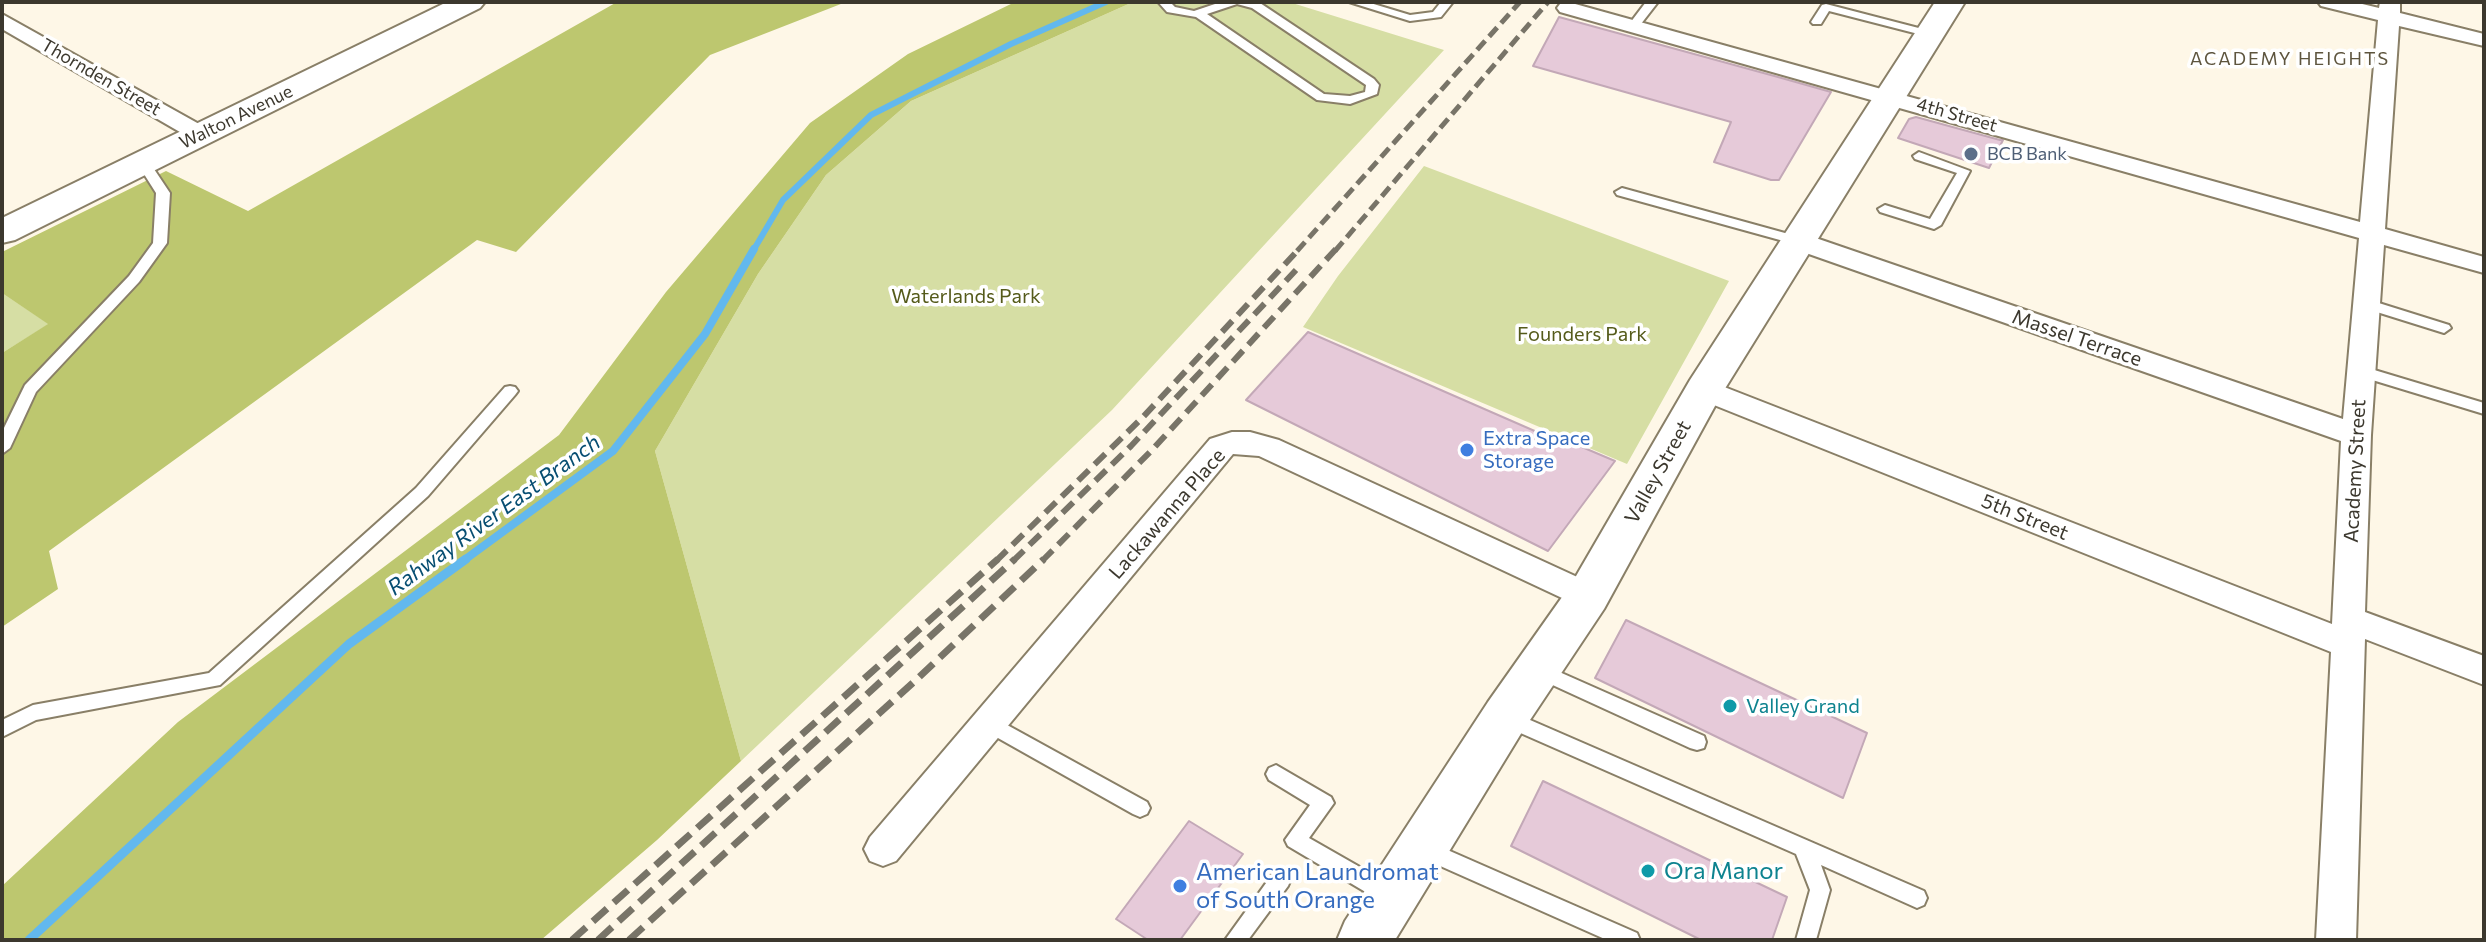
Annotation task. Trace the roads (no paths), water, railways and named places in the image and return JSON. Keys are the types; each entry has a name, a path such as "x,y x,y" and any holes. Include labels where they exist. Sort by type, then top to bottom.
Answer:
{"main road":[{"name":"Walton Avenue","path":"2,232 470,2"},
{"name":"Valley Street","path":"1364,940 1505,717 1588,596 1704,390 1940,18"}],"street":[{"path":"2328,2 2389,9 2484,40"},
{"name":"4th Street","path":"1567,8 2484,265"},
{"name":"Academy Street","path":"2336,940 2356,435 2389,9"},
{"name":"Thornden Street","path":"2,20 200,134"},
{"name":"Massel Terrace","path":"1798,241 2356,435"},
{"name":"5th Street","path":"1704,390 2347,632 2484,671"},
{"name":"Lackawanna Place","path":"883,849 1220,447 1232,441 1251,442 1269,448 1588,596"}],"lane":[{"path":"1164,2 1177,12 1198,13 1233,2"},
{"path":"1198,13 1321,97 1350,100 1371,94 1373,85 1370,82 1256,5 1241,2"},
{"path":"1355,2 1410,18 1437,15 1447,2"},
{"path":"1633,27 1652,2"},
{"path":"1817,22 1826,7 1940,18"},
{"path":"1885,209 1934,225 1964,171 1919,156"},
{"path":"2,448 30,389 134,279 160,243 163,193 143,163"},
{"path":"1622,192 1798,241"},
{"path":"2366,304 2444,328"},
{"path":"2361,371 2484,409"},
{"path":"2,729 33,713 214,680 422,492 510,391"},
{"path":"1537,671 1697,742"},
{"path":"1505,717 1917,898"},
{"path":"989,723 1140,808"},
{"path":"1276,774 1324,803 1295,840 1391,896"},
{"path":"1421,847 1630,940"},
{"path":"1804,848 1820,890 1806,940"},
{"path":"1235,940 1281,879"}],"waterway":[{"name":"Rahway River East Branch","path":"753,251 783,200 871,115 1011,44 1106,2"},
{"name":"Rahway River East Branch","path":"463,561 613,451 705,334 754,249"},
{"name":"Rahway River East Branch","path":"29,940 349,644 466,559"}],"railway":[{"path":"1297,251 1520,2"},
{"path":"1335,251 1548,2"},
{"path":"996,561 1143,417 1299,249"},
{"path":"1044,559 1151,451 1336,249"},
{"path":"1013,561 1131,446 1297,269"},
{"path":"572,940 998,559"},
{"path":"598,940 1015,559"},
{"path":"629,940 916,680 1044,559"}],"place":[{"name":"BCB Bank","path":"1971,154"},
{"name":"Extra Space Storage","path":"1467,450"},
{"name":"Valley Grand","path":"1730,706"},
{"name":"Ora Manor","path":"1648,871"},
{"name":"American Laundromat of South Orange","path":"1180,886"}],"district":[{"name":"ACADEMY HEIGHTS","path":"2290,59"}],"park label":[{"name":"Waterlands Park","path":"966,296"},
{"name":"Founders Park","path":"1582,334"}]}
